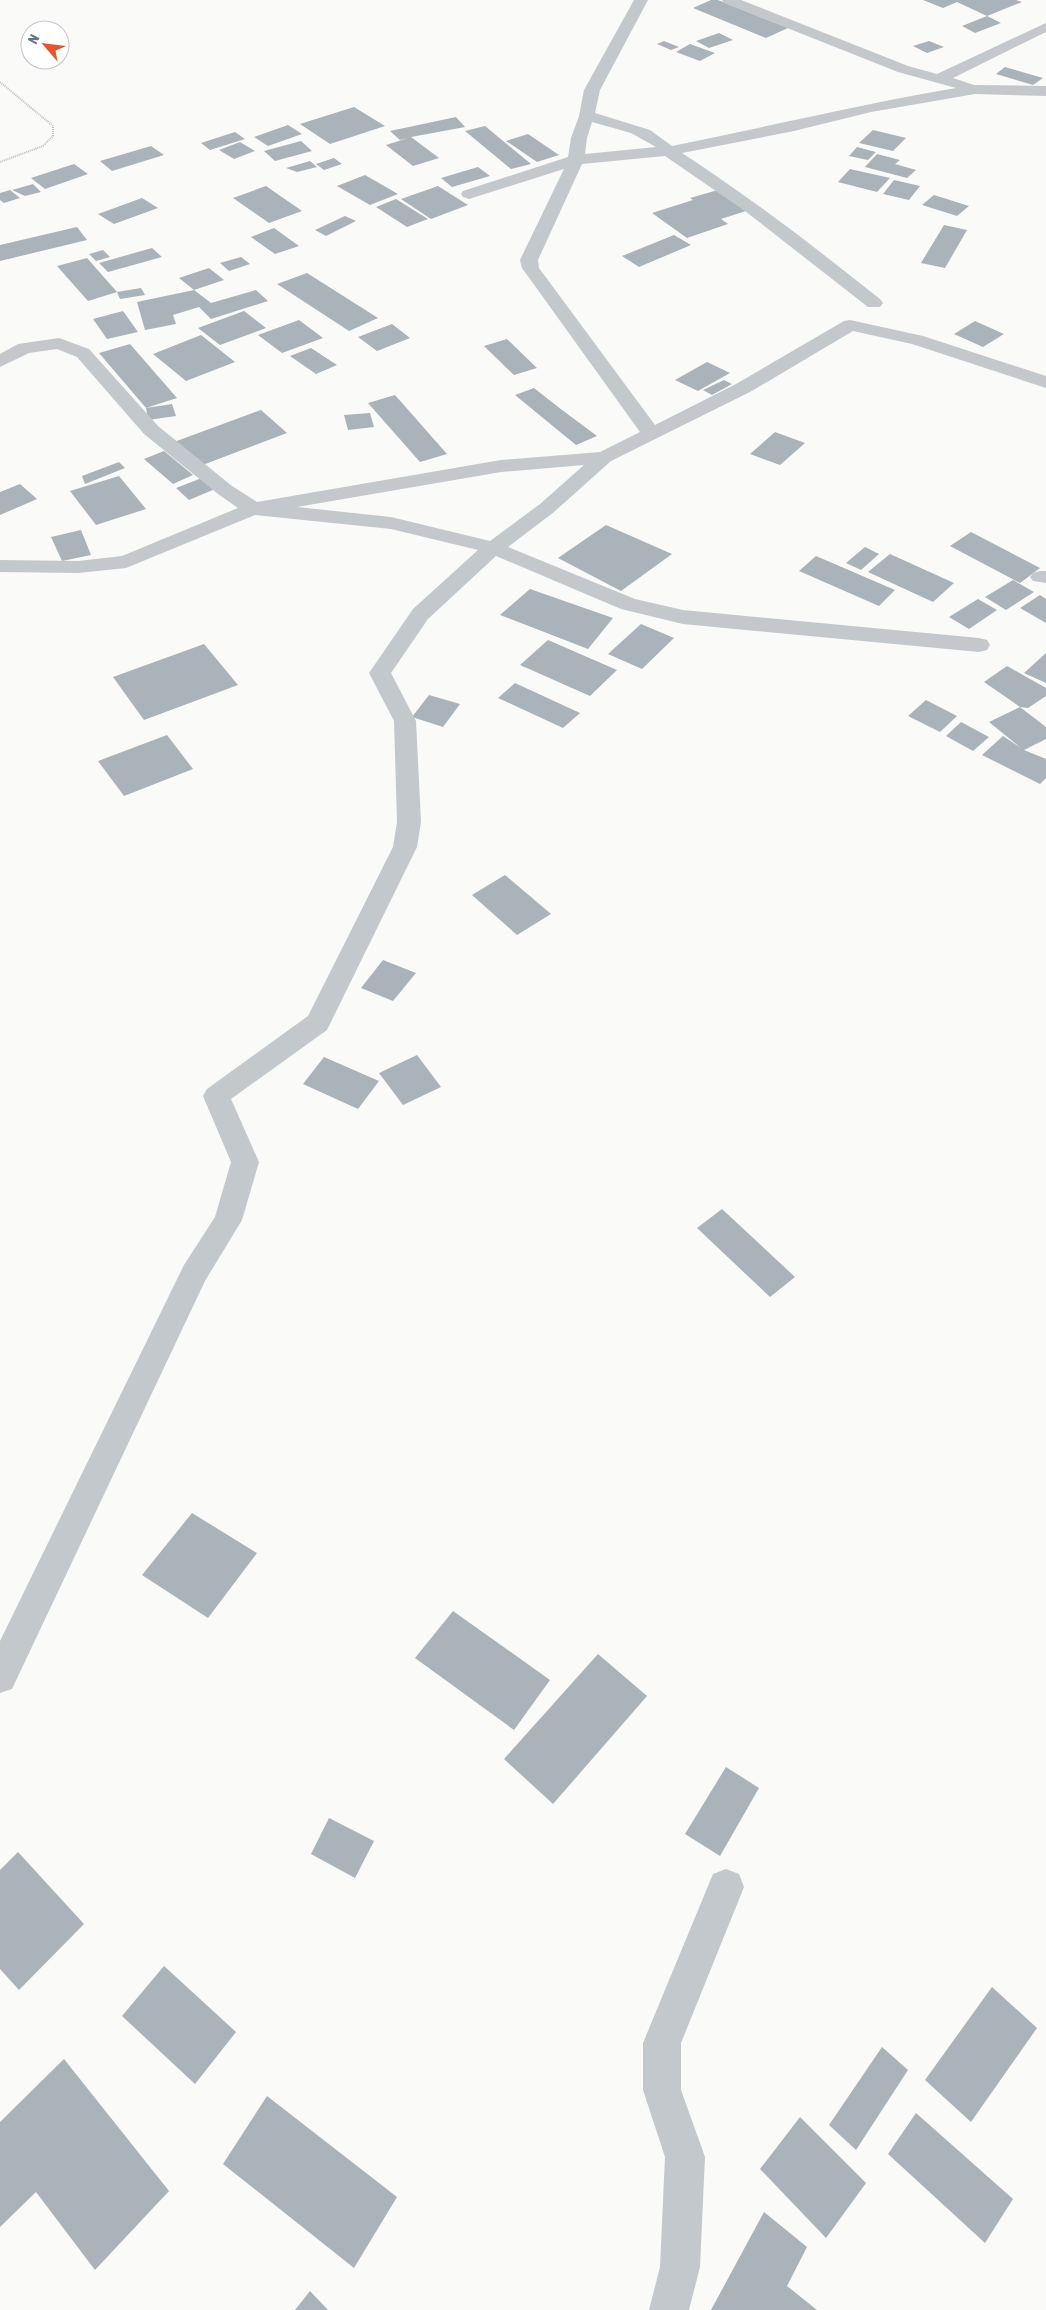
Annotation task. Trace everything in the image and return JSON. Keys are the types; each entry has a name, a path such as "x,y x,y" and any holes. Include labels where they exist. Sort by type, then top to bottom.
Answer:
{"street":[{"path":"641,0 592,90 587,116 579,138 576,160 529,260 537,276 651,433"},
{"path":"729,0 903,69 975,88 1046,91"},
{"path":"938,79 1046,27"},
{"path":"870,107 903,69"},
{"path":"469,194 576,160 668,151 794,126 870,107 975,88"},
{"path":"587,116 625,126 652,137 668,151 730,190 874,302 917,340"},
{"path":"0,1676 194,1274 228,1220 245,1162 216,1096 318,1022 405,847 409,822 405,721 380,673 420,614 493,548 547,508 604,457 743,388 850,324 874,302"},
{"path":"850,324 917,340 1046,382"},
{"path":"0,362 24,348 59,343 83,353 151,430 225,490 253,509 391,523 455,537 493,548 628,604 683,617 979,645"},
{"path":"0,566 78,568 126,562 253,509 502,466 604,457"},
{"path":"669,2310 680,2266 685,2157 662,2090 662,2043 726,1887"}],"path":[{"path":"0,82 53,126 53,136 43,146 0,162"}],"building":[{"path":"711,0 718,0 788,28 766,38 693,8"},
{"path":"923,0 1016,0 1022,2 987,16 957,2 943,8"},
{"path":"987,16 1001,23 975,33 962,26"},
{"path":"719,33 733,40 709,48 696,41"},
{"path":"664,41 679,47 671,50 657,44"},
{"path":"929,41 944,47 927,53 913,46"},
{"path":"690,44 715,53 700,61 676,52"},
{"path":"1005,67 1043,78 1033,85 996,74"},
{"path":"354,107 385,126 330,144 300,124"},
{"path":"456,117 465,127 411,137 439,158 413,166 386,145 408,138 400,140 390,131"},
{"path":"288,125 302,134 268,146 254,137"},
{"path":"485,126 531,164 511,169 465,131"},
{"path":"873,130 906,138 893,151 859,143"},
{"path":"235,132 245,139 210,150 201,143"},
{"path":"528,134 559,155 537,162 506,141"},
{"path":"301,141 312,151 275,161 264,151"},
{"path":"240,142 255,151 234,159 219,150"},
{"path":"151,146 164,155 112,171 100,161"},
{"path":"857,147 876,152 868,160 849,156"},
{"path":"877,154 900,160 895,164 916,170 907,178 865,167"},
{"path":"334,158 342,164 324,170 316,164"},
{"path":"310,161 317,167 297,172 286,168"},
{"path":"74,164 88,174 45,189 31,178"},
{"path":"478,167 490,176 452,187 441,178"},
{"path":"850,169 890,178 877,192 838,182"},
{"path":"365,175 398,194 370,205 337,186"},
{"path":"894,180 920,186 909,200 883,194"},
{"path":"33,184 41,192 25,196 12,190"},
{"path":"266,186 302,211 269,223 233,198"},
{"path":"438,186 468,205 431,219 401,199"},
{"path":"10,190 20,198 4,203 0,200 0,193"},
{"path":"718,190 749,210 721,219 728,224 687,238 652,213 693,200 690,198"},
{"path":"934,195 969,206 957,216 922,205"},
{"path":"142,198 158,208 114,224 98,214"},
{"path":"396,199 428,219 407,227 376,207"},
{"path":"345,216 356,221 326,236 315,230"},
{"path":"944,225 967,230 945,268 921,263"},
{"path":"77,227 87,240 0,261 0,245"},
{"path":"274,228 299,246 275,254 251,237"},
{"path":"674,235 691,245 639,267 622,256"},
{"path":"152,248 162,257 108,272 99,263"},
{"path":"103,250 110,257 96,261 89,254"},
{"path":"241,257 250,264 229,271 220,263"},
{"path":"87,258 117,292 88,301 57,266"},
{"path":"209,268 224,280 194,290 179,278"},
{"path":"307,273 378,318 349,331 277,284"},
{"path":"141,288 145,295 120,299 117,292"},
{"path":"194,290 211,303 256,290 268,301 211,319 199,307 173,315 176,324 145,330 137,302"},
{"path":"123,311 138,332 107,339 93,319"},
{"path":"244,311 266,328 220,345 198,328"},
{"path":"299,320 323,338 282,353 258,335"},
{"path":"975,321 1004,334 983,347 954,334"},
{"path":"392,324 410,338 377,351 358,337"},
{"path":"201,335 235,362 186,381 153,354"},
{"path":"507,339 537,368 514,375 484,346"},
{"path":"130,344 177,398 146,408 99,353"},
{"path":"311,348 337,365 316,374 290,356"},
{"path":"707,362 730,373 698,391 675,380"},
{"path":"724,380 732,384 712,395 703,390"},
{"path":"534,388 597,436 576,445 515,395"},
{"path":"395,395 447,454 420,462 368,403"},
{"path":"172,404 176,416 148,420 146,408"},
{"path":"261,410 287,433 200,466 174,442"},
{"path":"370,413 374,427 348,430 344,415"},
{"path":"775,432 805,443 780,465 750,454"},
{"path":"164,451 193,475 173,484 144,459"},
{"path":"119,462 125,468 85,484 82,476"},
{"path":"119,476 146,509 96,525 70,491"},
{"path":"202,478 215,489 189,500 176,488"},
{"path":"20,484 37,499 0,515 0,492"},
{"path":"606,525 672,554 621,591 558,558"},
{"path":"81,530 91,555 62,561 51,537"},
{"path":"971,532 1040,568 1020,583 950,546"},
{"path":"865,547 879,554 861,570 846,563"},
{"path":"890,554 954,583 933,602 868,572"},
{"path":"816,556 895,590 879,606 799,571"},
{"path":"1013,580 1034,592 1006,610 985,597"},
{"path":"530,589 613,618 588,649 500,615"},
{"path":"1040,595 1046,599 1046,623 1020,608"},
{"path":"978,599 997,610 969,629 949,617"},
{"path":"641,624 674,638 642,669 608,654"},
{"path":"548,640 617,670 590,696 520,665"},
{"path":"204,644 238,685 144,720 113,677"},
{"path":"1046,653 1046,683 1024,673"},
{"path":"1007,666 1046,688 1046,696 1028,708 1020,707 984,682"},
{"path":"515,683 580,713 563,728 498,698"},
{"path":"429,695 460,704 443,727 412,717"},
{"path":"926,700 957,716 940,732 908,716"},
{"path":"1020,707 1046,727 1046,739 1024,750 1046,759 1046,778 1040,784 982,755 1003,736 1021,748 989,722"},
{"path":"961,722 989,737 973,751 946,736"},
{"path":"167,735 193,769 124,796 98,761"},
{"path":"505,875 551,914 517,935 472,895"},
{"path":"383,960 416,973 393,1001 361,988"},
{"path":"417,1055 441,1087 403,1105 379,1073"},
{"path":"324,1057 379,1081 358,1109 303,1084"},
{"path":"722,1209 795,1277 770,1297 697,1228"},
{"path":"192,1513 257,1553 208,1618 142,1575"},
{"path":"453,1611 550,1680 514,1730 415,1658"},
{"path":"598,1654 647,1696 553,1804 504,1759"},
{"path":"726,1767 759,1788 720,1856 685,1834"},
{"path":"329,1818 374,1841 355,1878 311,1854"},
{"path":"18,1852 84,1924 19,1990 0,1969 0,1870"},
{"path":"164,1966 236,2032 195,2084 122,2016"},
{"path":"992,1987 1037,2028 971,2122 925,2080"},
{"path":"882,2047 908,2070 856,2150 829,2125"},
{"path":"64,2059 169,2191 95,2270 36,2192 0,2227 0,2122"},
{"path":"267,2096 397,2197 354,2268 223,2164"},
{"path":"916,2113 1013,2199 985,2243 888,2154"},
{"path":"800,2117 866,2183 826,2238 760,2169"},
{"path":"764,2212 807,2247 787,2286 817,2310 711,2310"},
{"path":"310,2291 328,2310 295,2310"}]}
